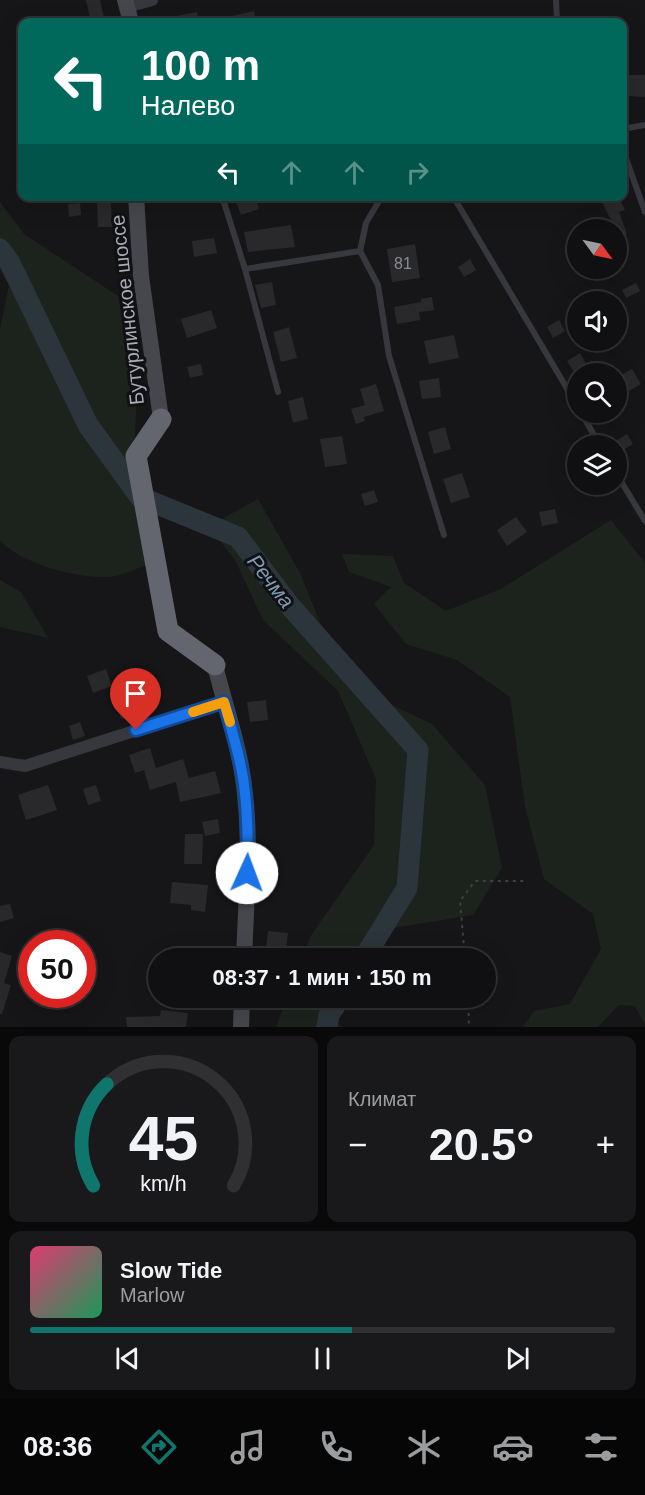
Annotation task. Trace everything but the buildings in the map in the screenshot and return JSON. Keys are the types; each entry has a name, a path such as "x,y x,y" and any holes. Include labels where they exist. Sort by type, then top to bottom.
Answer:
{"highway":[{"path":"161,419 136,456 168,631 214,665"}],"main road":[{"name":"Бутурлинское шоссе","path":"136,201 141,276 161,419"},
{"path":"214,665 237,751 245,792 248,832 244,948"},
{"path":"241,1027 242,1008"}],"street":[{"path":"128,10 152,0"},
{"path":"0,762 25,766 224,702"}],"lane":[{"path":"556,0 556,18"},
{"path":"627,128 645,125"},
{"path":"627,161 645,212"},
{"path":"224,201 245,269 278,392"},
{"path":"379,201 366,223 360,251 378,285 389,356 444,535"},
{"path":"456,201 567,388"},
{"path":"245,269 360,251"},
{"path":"627,491 645,521"}],"path":[{"path":"464,948 460,901 475,881 526,881"},
{"path":"468,1008 469,1027"}],"shaded area":[{"path":"0,202 24,234 118,296 137,391 134,456 150,564 124,574 96,577 66,572 23,557 0,541 0,329 9,285 0,270"},
{"path":"258,499 300,573 332,653 367,693 432,724 485,785 502,868 473,915 381,930 370,948 306,948 310,937 374,845 376,779 338,691 263,620 236,562 209,526"},
{"path":"611,520 645,563 645,1025 635,1006 619,1005 598,1027 523,1027 534,1011 570,1004 601,949 593,914 544,879 525,807 510,697 457,660 406,644 374,604 391,587 349,572 342,554 393,556 404,583 446,611 501,589"},
{"path":"0,580 21,592 48,638 0,627"},
{"path":"283,1008 334,1008 329,1015 342,1027 276,1027"}],"waterway":[{"name":"Речма","path":"0,249 10,263 88,425 140,497 238,537 290,606 418,750 407,888 370,948"},
{"name":"Речма","path":"327,1027 329,1015 334,1008"}],"slow traffic":[{"path":"193,712 224,702 230,722"}],"route":[{"path":"136,730 224,702 245,792 248,832 247,873"}]}
